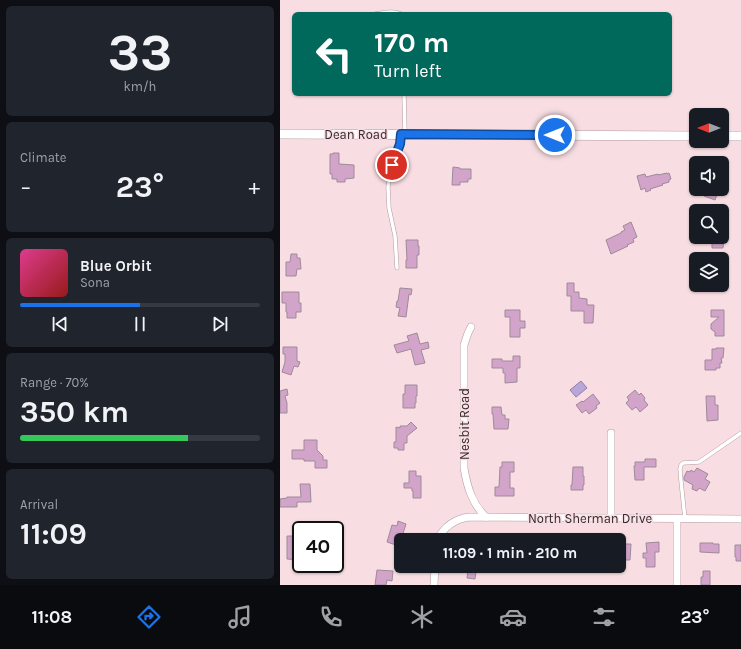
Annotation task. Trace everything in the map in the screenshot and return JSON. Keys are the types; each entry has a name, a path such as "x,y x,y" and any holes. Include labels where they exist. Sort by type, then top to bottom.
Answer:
{"street":[{"name":"Dean Road","path":"280,134 689,136"},
{"path":"729,136 741,136"},
{"name":"Nesbit Road","path":"472,327 468,333 464,345 464,468 466,482 471,496 480,511 486,517"},
{"path":"611,433 611,519"},
{"name":"North Sherman Drive","path":"442,533 452,522 469,517 741,519"},
{"path":"676,519 677,585"},
{"path":"434,585 435,573"}],"lane":[{"path":"397,268 395,236 388,187 392,165 403,134 404,96"},
{"path":"685,519 680,465 684,463 699,462 741,433"}],"shaded area":[{"path":"581,381 587,388 576,397 570,390"}],"building":[{"path":"339,153 339,164 354,165 354,178 345,179 345,182 337,182 337,179 332,179 332,174 330,174 330,154"},
{"path":"453,167 460,169 471,169 471,179 468,179 468,182 460,182 460,185 452,185"},
{"path":"669,173 671,179 669,182 646,192 645,188 641,190 637,176 645,174 646,177"},
{"path":"704,196 716,196 715,200"},
{"path":"631,222 637,237 633,239 634,242 611,254 606,240 621,233 625,230 623,226"},
{"path":"406,240 418,240 419,255 417,255 417,268 406,268"},
{"path":"712,244 723,244 723,248 712,248"},
{"path":"291,254 297,254 297,258 300,258 301,269 297,269 296,276 286,276 286,262 290,262"},
{"path":"567,283 574,283 574,292 579,292 579,298 587,299 587,305 594,305 593,323 584,323 584,311 571,311 571,296 567,296"},
{"path":"400,288 412,289 411,295 409,294 406,317 398,316 400,308 396,307"},
{"path":"282,292 299,292 301,312 296,312 296,318 287,318 286,303 282,303"},
{"path":"505,310 520,310 520,321 525,321 525,328 520,328 520,337 510,337 510,317 505,317"},
{"path":"711,310 724,310 724,336 715,336 715,332 711,329 711,324 719,317 711,317"},
{"path":"417,333 420,344 428,342 429,348 421,350 425,363 415,365 411,349 397,353 394,345 409,341 407,336"},
{"path":"283,347 297,347 297,361 300,362 298,367 294,366 291,375 282,372 285,362"},
{"path":"724,348 720,368 716,368 716,370 705,370 705,360 712,360 712,349"},
{"path":"513,356 520,356 520,368 517,368 517,382 505,383 505,373 503,373 503,368 492,368 492,359 513,361"},
{"path":"405,385 417,385 415,408 403,408 403,394 405,394"},
{"path":"287,389 288,395 285,396 287,413 280,413 280,391"},
{"path":"635,390 639,395 641,393 648,405 640,412 636,407 632,410 626,403 629,400 627,397"},
{"path":"593,394 600,403 596,406 597,408 589,414 586,410 582,413 576,405 582,401 583,402"},
{"path":"706,396 715,396 715,405 718,405 718,420 707,421"},
{"path":"492,407 501,407 502,415 505,415 505,419 509,419 508,429 494,429"},
{"path":"411,422 417,428 407,436 407,443 404,443 404,450 394,448 394,442 396,442 396,427 400,428 400,426 407,426"},
{"path":"304,440 317,440 317,450 323,456 323,460 327,460 327,468 315,468 315,461 292,459 292,450 304,450"},
{"path":"645,459 656,459 656,467 644,467 644,480 635,480 635,462 645,462"},
{"path":"502,462 514,462 514,472 510,472 510,488 514,488 514,496 495,496 495,487 499,487 500,467 502,467"},
{"path":"573,467 583,467 583,490 571,490"},
{"path":"697,468 708,474 705,479 710,482 705,491 699,488 697,491 692,489 693,485 684,480 687,471 690,472 691,470 694,472"},
{"path":"409,471 416,471 416,476 421,476 421,498 413,498 412,488 404,488 404,483 409,483"},
{"path":"300,484 310,484 311,502 297,502 297,507 280,507 280,499 287,497 301,497"},
{"path":"398,521 406,524 403,533 394,533 394,544 387,542 392,525 397,526"},
{"path":"287,536 292,536 292,559 287,559"},
{"path":"659,542 659,552 655,552 655,567 646,567 646,558 643,558 643,553 647,553 646,543"},
{"path":"700,543 719,544 719,553 700,552"},
{"path":"626,544 631,544 630,560 626,560"},
{"path":"735,545 741,545 741,561 736,561"},
{"path":"377,570 393,571 392,581 387,580 386,585 375,585"},
{"path":"703,571 710,571 710,585 701,585"},
{"path":"468,573 476,573 475,579 467,578"}],"route":[{"path":"392,165 400,144 401,134 555,135"}]}
